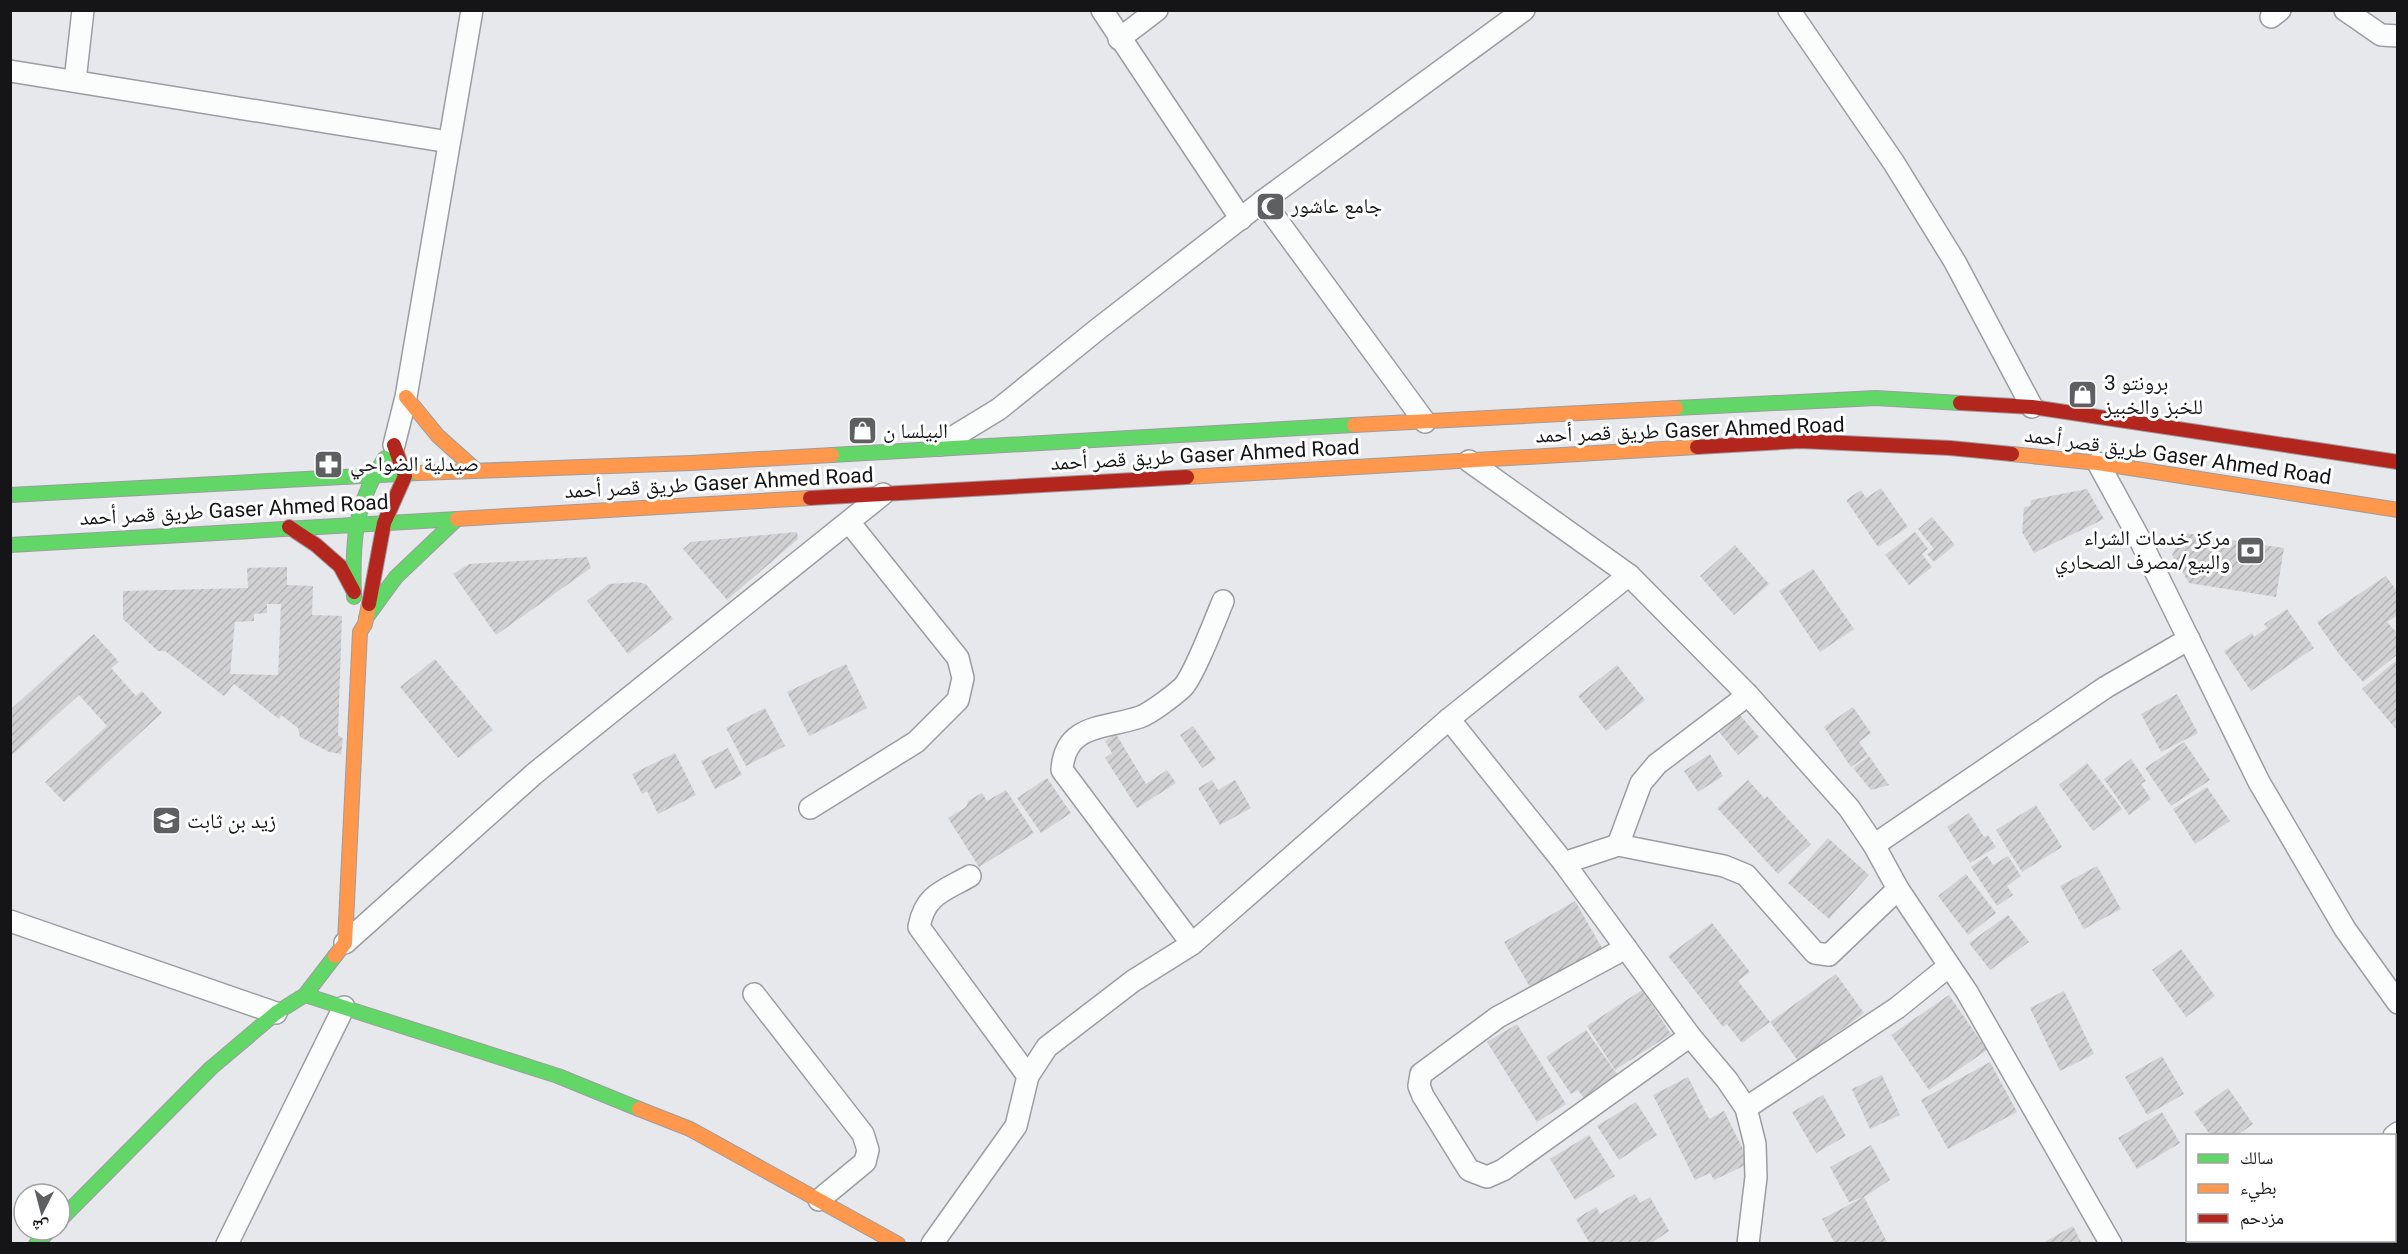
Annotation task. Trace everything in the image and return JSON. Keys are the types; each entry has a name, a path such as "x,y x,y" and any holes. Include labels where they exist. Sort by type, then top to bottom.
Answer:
{"main road":[{"path":"406,397 417,415 435,434 476,470"},
{"name":"طريق قصر أحمد Gaser Ahmed Road","path":"10,495 212,483 405,476 476,470 691,463 1876,398 2032,407 2397,462"},
{"name":"طريق قصر أحمد Gaser Ahmed Road","path":"10,544 1800,441 1950,447 2098,463 2397,510"},
{"path":"72,1208 211,1068 276,1013 305,995 345,942 360,632 365,624 384,523 405,476 394,445"},
{"path":"360,632 355,625 354,524 370,477 394,445"},
{"path":"366,618 385,588 413,558 456,520"},
{"path":"289,527 316,545 340,566 354,592"},
{"path":"305,995 558,1076 690,1129 898,1244"}],"street":[{"path":"75,81 83,10"},
{"path":"394,445 406,397 472,10"},
{"path":"1102,10 1119,39 1241,219"},
{"path":"1119,39 1157,10"},
{"path":"935,448 999,409 1098,328 1263,201 1524,10"},
{"path":"1790,10 1894,163 1955,262 2032,407"},
{"path":"2345,10 2381,35 2397,36"},
{"path":"10,71 449,142"},
{"path":"1263,201 1425,422"},
{"path":"1469,461 1629,575 1748,695 1849,808 1874,845 1898,889 1967,992 2111,1244"},
{"path":"2098,463 2189,639 2234,733 2310,872 2345,929 2397,1003"},
{"path":"345,942 534,774 884,494"},
{"path":"810,808 916,742 958,700 963,678 958,658 849,522"},
{"path":"933,1244 1016,1126 1028,1076 1047,1047 1133,981 1192,945 1449,718 1629,575"},
{"path":"1192,945 1062,770 1063,755 1073,738 1104,725 1143,717 1184,687 1223,601"},
{"path":"1874,845 2106,687 2189,639"},
{"path":"1618,845 1641,783 1658,764 1748,695"},
{"path":"1449,718 1564,863 1690,1036 1727,1080 1746,1108 1755,1144 1756,1177 1748,1244"},
{"path":"1564,863 1618,845 1724,866 1746,875 1815,953 1821,955 1829,955 1898,889"},
{"path":"970,876 931,898 922,913 919,927 1028,1076"},
{"path":"10,921 276,1013"},
{"path":"1626,948 1498,1017 1421,1074 1419,1086 1423,1096 1469,1170 1487,1177 1503,1170 1690,1036"},
{"path":"1746,1108 1897,1008 1949,966"},
{"path":"754,994 863,1134 868,1150 865,1162 819,1200"},
{"path":"227,1244 344,1007"}],"building":[{"path":"1881,488 1908,527 1878,547 1846,500 1861,490 1866,498"},
{"path":"2087,489 2104,519 2034,553 2022,532 2024,507 2030,506 2031,500"},
{"path":"1932,517 1955,545 1934,562 1927,554 1934,549 1918,529"},
{"path":"797,532 798,539 727,600 683,549 691,542"},
{"path":"1915,532 1928,549 1922,554 1932,567 1909,585 1885,555"},
{"path":"2184,533 2284,548 2276,597 2189,583 2172,555"},
{"path":"1735,545 1769,584 1734,615 1700,576"},
{"path":"587,557 591,568 496,635 453,574 469,564"},
{"path":"287,567 287,585 313,586 312,615 342,616 338,735 343,739 341,754 329,752 300,737 298,728 281,715 279,719 234,684 224,696 165,651 158,651 123,619 123,591 248,588 247,568","holes":["267,604 281,604 278,675 230,674 235,622 254,621 254,614 267,613"]},
{"path":"1813,569 1854,629 1820,652 1779,591"},
{"path":"2386,576 2398,593 2398,615 2387,622 2398,634 2398,654 2363,682 2339,654 2317,622"},
{"path":"637,582 646,584 673,619 628,654 587,601 609,584"},
{"path":"2287,609 2314,648 2251,691 2224,651 2252,633 2254,637 2267,628 2264,624"},
{"path":"94,634 119,662 111,668 136,696 142,691 162,713 64,802 45,782 107,726 79,695 12,755 10,710"},
{"path":"435,659 493,730 458,758 400,687"},
{"path":"2398,659 2398,726 2395,728 2362,689"},
{"path":"846,664 867,708 809,736 787,692"},
{"path":"1617,665 1645,700 1606,731 1578,696"},
{"path":"2177,694 2198,733 2161,752 2141,714"},
{"path":"1853,707 1871,733 1859,742 1868,755 1851,767 1824,727"},
{"path":"765,708 785,746 746,766 726,728"},
{"path":"1740,715 1759,737 1738,755 1719,732"},
{"path":"1193,726 1216,759 1202,768 1180,735"},
{"path":"1116,734 1146,784 1167,770 1176,783 1137,808 1105,758 1112,753 1105,741"},
{"path":"2184,742 2210,780 2171,806 2145,768"},
{"path":"728,748 742,775 715,789 701,761"},
{"path":"675,753 696,795 658,814 647,791 642,794 632,774"},
{"path":"1710,754 1723,776 1698,792 1684,771"},
{"path":"1869,756 1889,785 1871,790 1853,768"},
{"path":"2131,759 2146,781 2141,784 2151,799 2129,815 2104,779"},
{"path":"2087,763 2122,809 2093,831 2059,785"},
{"path":"1047,778 1071,813 1041,833 1017,798"},
{"path":"1212,780 1218,790 1235,780 1251,808 1220,825 1198,788"},
{"path":"1748,780 1765,799 1767,796 1811,844 1778,874 1717,808"},
{"path":"2207,787 2230,821 2195,844 2173,809"},
{"path":"1006,790 1034,833 979,867 948,818 966,807 968,801 982,793 987,801"},
{"path":"2036,805 2062,847 2022,872 1996,830"},
{"path":"1969,813 1984,837 1988,835 1996,847 1970,863 1947,827"},
{"path":"1828,838 1869,875 1829,919 1788,883"},
{"path":"1987,856 1993,865 2008,856 2021,876 2007,886 2013,895 1997,906 1971,867"},
{"path":"2097,866 2121,909 2084,929 2060,886"},
{"path":"1966,874 1996,913 1968,935 1938,896"},
{"path":"1575,901 1602,948 1531,989 1504,942"},
{"path":"2008,915 2029,942 1990,970 1969,943"},
{"path":"1712,923 1750,972 1738,981 1770,1022 1742,1043 1727,1024 1723,1027 1668,956"},
{"path":"2181,949 2215,996 2186,1017 2152,970"},
{"path":"1836,974 1864,1013 1798,1061 1770,1022"},
{"path":"1642,990 1671,1034 1615,1070 1587,1026"},
{"path":"2064,991 2094,1054 2060,1071 2030,1008"},
{"path":"1949,995 1987,1050 1929,1090 1891,1035"},
{"path":"1517,1024 1566,1104 1537,1122 1487,1042"},
{"path":"1586,1030 1619,1077 1585,1100 1578,1090 1571,1094 1546,1057"},
{"path":"2162,1056 2184,1094 2147,1115 2125,1077"},
{"path":"1990,1062 2017,1112 1948,1149 1921,1100"},
{"path":"1882,1075 1900,1115 1870,1129 1852,1089"},
{"path":"1688,1077 1709,1119 1724,1111 1750,1163 1714,1180 1710,1173 1695,1180 1653,1095"},
{"path":"2228,1088 2253,1124 2239,1134 2210,1134 2194,1112"},
{"path":"1823,1095 1846,1136 1816,1153 1792,1112"},
{"path":"1636,1102 1657,1135 1619,1160 1597,1126"},
{"path":"2162,1112 2180,1143 2137,1169 2118,1138"},
{"path":"1589,1135 1615,1176 1575,1200 1550,1159"},
{"path":"1871,1145 1890,1180 1864,1197 1849,1202 1830,1167"},
{"path":"1635,1194 1640,1203 1650,1197 1669,1231 1650,1244 1590,1244 1576,1219 1596,1207 1600,1214"},
{"path":"1864,1197 1888,1244 1835,1244 1822,1219"},
{"path":"2396,1222 2398,1224 2398,1244 2366,1244 2365,1242 2396,1242"},
{"path":"2073,1226 2082,1244 2041,1244"},
{"path":"2299,1242 2349,1242 2350,1244 2300,1244"}],"traffic: fast":[{"path":"1676,408 1876,398 1960,403"},
{"path":"832,455 1354,425"},
{"path":"354,597 357,524 367,492 385,458"},
{"path":"10,495 418,473"},
{"path":"10,545 457,519"},
{"path":"366,618 396,577 456,520"},
{"path":"72,1208 211,1068 276,1013 305,995 335,956"},
{"path":"305,995 558,1076 639,1109"}],"traffic: slow":[{"path":"406,397 438,436 476,470"},
{"path":"1354,425 1676,408"},
{"path":"1187,477 1697,447"},
{"path":"2012,454 2098,463 2398,510"},
{"path":"418,473 691,463 832,455"},
{"path":"457,519 810,498"},
{"path":"335,956 345,943 360,632 365,624 369,604"},
{"path":"639,1109 690,1129 898,1244"}],"traffic: jam":[{"path":"1960,403 2032,407 2398,462"},
{"path":"1697,447 1800,441 1950,448 2012,454"},
{"path":"369,604 384,523 405,476 394,445"},
{"path":"810,498 1187,477"},
{"path":"289,527 316,545 340,566 354,592"}],"place":[{"name":"جامع عاشور","path":"1270,206"},
{"name":"برونتو 3 للخبز والخبيز","path":"2083,395"},
{"name":"البيلسا ن","path":"862,431"},
{"name":"صيدلية الضواحي","path":"329,464"},
{"name":"مركز خدمات الشراء والبيع/مصرف الصحاري","path":"2251,550"},
{"name":"زيد بن ثابت","path":"166,821"}]}
